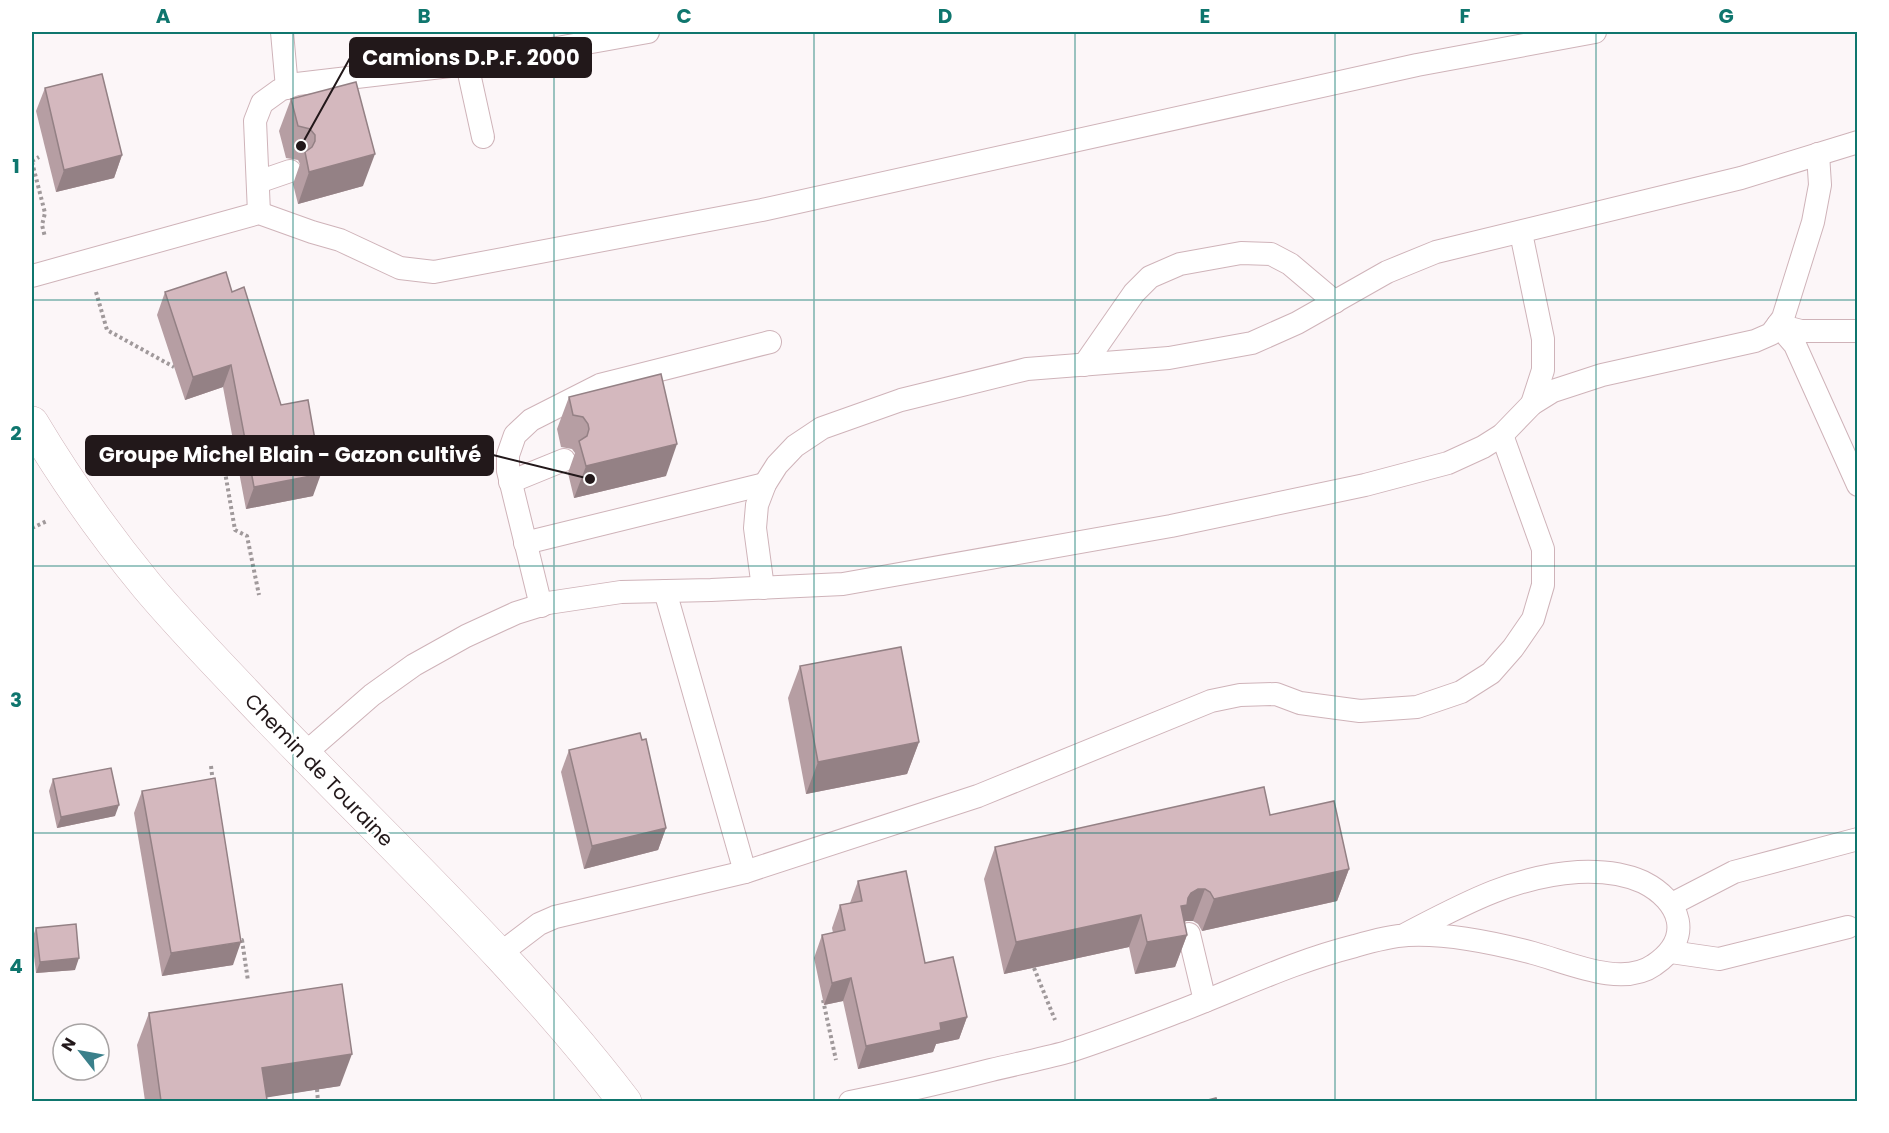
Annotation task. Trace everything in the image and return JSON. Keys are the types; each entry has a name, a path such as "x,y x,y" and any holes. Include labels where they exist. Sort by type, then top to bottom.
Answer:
{"street":[{"name":"Chemin de Touraine","path":"32,423 78,494 147,586 187,632 303,755 498,954 589,1054 625,1101"}],"lane":[{"path":"282,32 286,88"},
{"path":"260,213 255,121 262,103 280,90 297,84 467,64 648,32"},
{"path":"32,276 260,213 340,240 400,268 434,272 762,210 1417,65 1595,32"},
{"path":"467,64 483,137"},
{"path":"764,588 755,528 757,505 765,484 777,465 795,446 822,428 901,400 1026,369 1169,358 1252,343 1297,324 1387,272 1436,252 1741,178 1857,142"},
{"path":"303,755 372,695 414,665 466,636 516,613 541,606 621,591 843,584 1172,526 1365,485 1448,463 1484,447 1502,435 1532,404 1554,391 1602,375 1755,341 1771,334 1783,318 1813,222 1820,185 1818,154"},
{"path":"258,182 290,171"},
{"path":"1521,232 1543,339 1543,370 1532,404"},
{"path":"1084,365 1134,293 1150,277 1180,264 1241,253 1271,254 1290,264 1335,302"},
{"path":"1778,325 1801,331 1857,331"},
{"path":"1778,325 1795,345 1857,485"},
{"path":"541,606 510,482 508,455 515,435 531,420 600,385 770,342"},
{"path":"498,954 539,924 555,917 745,872 978,796 1211,701 1240,695 1276,694 1300,703 1360,711 1417,707 1461,692 1491,673 1513,648 1533,619 1543,585 1543,549 1502,435"},
{"path":"510,482 564,460"},
{"path":"525,543 765,484"},
{"path":"665,591 745,872"},
{"path":"1672,904 1734,872 1857,839"},
{"path":"850,1101 901,1092 1067,1052 1324,954 1404,935 1438,934 1531,952 1599,972 1629,975 1652,968 1671,952 1678,934 1678,920 1672,904 1658,890 1637,879 1594,871 1539,877 1511,884 1473,899 1404,935"},
{"path":"1671,952 1719,958 1848,927"},
{"path":"1189,934 1205,1001"}],"path":[{"path":"39,157 32,161 45,213 42,225 54,270"},
{"path":"87,261 107,330 174,367"},
{"path":"238,469 225,472 235,530 247,536 259,595"},
{"path":"210,766 214,789"},
{"path":"229,942 242,940 249,981"},
{"path":"1034,968 1067,1052"},
{"path":"822,995 836,1060"},
{"path":"317,1089 318,1101"}],"building":[{"path":"102,74 122,155 64,170 45,88"},
{"path":"356,82 375,154 309,172 305,152 312,147 315,135 310,129 298,126 291,99"},
{"path":"226,272 232,292 244,287 281,405 308,400 321,474 254,487 231,365 193,377 165,292"},
{"path":"661,374 677,444 586,466 579,441 587,436 588,424 583,417 573,415 569,397"},
{"path":"901,647 919,742 818,762 800,666"},
{"path":"640,733 642,740 646,739 666,828 592,846 569,750"},
{"path":"111,768 119,805 61,817 53,779"},
{"path":"215,778 241,942 171,953 142,791"},
{"path":"1264,787 1270,815 1334,801 1349,869 1214,899 1210,892 1198,889 1191,893 1187,905 1181,906 1187,935 1147,942 1141,915 1016,942 995,847"},
{"path":"906,871 925,963 953,957 967,1017 940,1023 941,1030 866,1046 851,978 832,983 822,935 845,930 840,905 862,901 858,881"},
{"path":"76,924 79,958 40,962 36,928"},
{"path":"342,984 352,1054 262,1068 267,1100 161,1101 149,1013"}],"place":[{"name":"Camions D.P.F. 2000","path":"301,146"},
{"name":"Groupe Michel Blain - Gazon cultivé","path":"590,479"}]}
